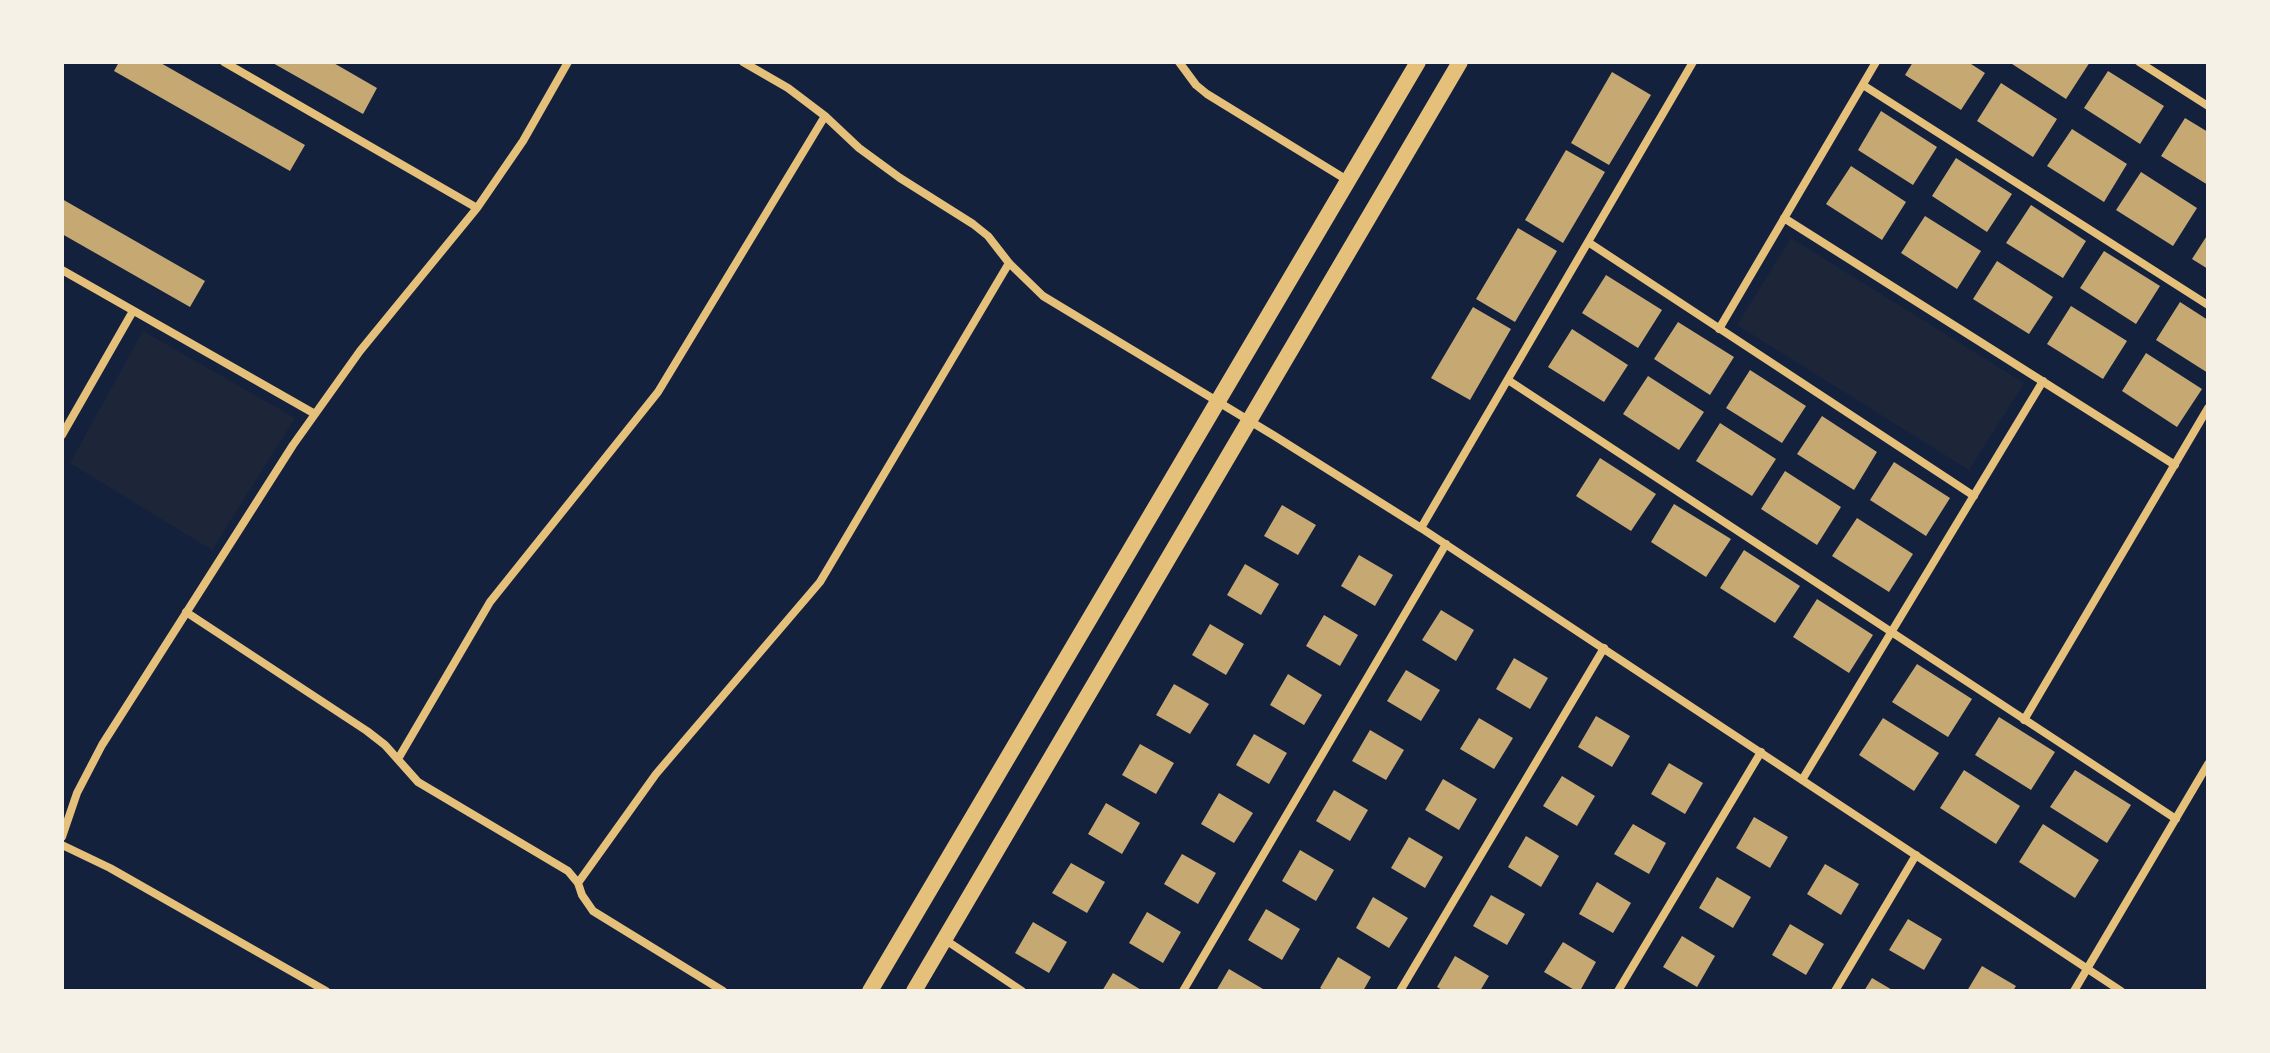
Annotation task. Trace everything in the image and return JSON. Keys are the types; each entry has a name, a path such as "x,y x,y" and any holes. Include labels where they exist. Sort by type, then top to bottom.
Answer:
{"main road":[{"path":"870,991 1418,62"},
{"path":"914,991 1460,62"}],"street":[{"path":"224,62 477,208"},
{"path":"62,837 88,769 315,414 360,351 477,208 523,141 568,62"},
{"path":"743,62 788,88 825,116 859,148 973,224 1043,296 1446,544 2121,991"},
{"path":"1179,62 1207,94 1348,181"},
{"path":"1421,528 1693,62"},
{"path":"1719,329 1876,62"},
{"path":"2139,62 2208,106"},
{"path":"1863,85 2208,305"},
{"path":"398,759 490,602 658,392 825,116"},
{"path":"1784,218 2175,465"},
{"path":"1588,242 1974,496"},
{"path":"578,883 656,774 820,582 1009,263"},
{"path":"62,270 315,414"},
{"path":"62,435 133,311"},
{"path":"1508,380 2176,819"},
{"path":"1802,780 2043,381"},
{"path":"2024,720 2208,408"},
{"path":"1183,991 1446,544"},
{"path":"186,612 367,731 418,782 568,871 593,911 723,991"},
{"path":"1400,991 1604,648"},
{"path":"1618,991 1761,752"},
{"path":"2074,991 2208,764"},
{"path":"62,845 110,868 326,991"},
{"path":"1835,991 1916,855"},
{"path":"944,939 1022,991"}],"shaded area":[{"path":"1791,238 2024,383 1969,470 1737,325"},
{"path":"143,331 295,418 212,550 70,463"}],"building":[{"path":"119,62 159,62 305,145 290,171 114,71"},
{"path":"271,62 332,62 377,88 363,114"},
{"path":"1913,62 1968,62 1985,73 1961,110 1905,75"},
{"path":"2009,62 2090,62 2066,99"},
{"path":"2108,71 2164,106 2140,144 2084,108"},
{"path":"1612,72 1651,95 1609,165 1571,143"},
{"path":"2001,83 2057,119 2033,157 1977,121"},
{"path":"1881,111 1937,147 1913,185 1858,150"},
{"path":"2185,118 2208,132 2208,185 2161,156"},
{"path":"2072,129 2127,164 2104,202 2047,166"},
{"path":"1566,150 1605,172 1563,243 1525,220"},
{"path":"1956,158 2012,194 1987,232 1932,196"},
{"path":"1851,166 1906,202 1882,240 1826,204"},
{"path":"2141,172 2197,208 2173,246 2116,210"},
{"path":"62,199 205,281 190,307 62,234"},
{"path":"2031,205 2086,241 2063,278 2006,243"},
{"path":"1925,216 1981,251 1957,289 1901,253"},
{"path":"1518,228 1557,251 1515,322 1476,299"},
{"path":"2208,234 2208,269 2192,259"},
{"path":"2104,251 2160,286 2136,324 2080,288"},
{"path":"1997,261 2053,297 2029,334 1973,299"},
{"path":"1606,275 1662,310 1638,348 1582,313"},
{"path":"2180,302 2208,320 2208,373 2156,340"},
{"path":"2071,306 2127,341 2103,379 2047,344"},
{"path":"1473,307 1511,329 1470,400 1431,378"},
{"path":"1678,322 1734,357 1710,395 1654,359"},
{"path":"1572,329 1628,365 1604,402 1548,367"},
{"path":"2146,353 2202,389 2177,427 2122,391"},
{"path":"1750,370 1806,406 1782,443 1726,408"},
{"path":"1648,376 1704,412 1679,450 1623,414"},
{"path":"1822,416 1877,452 1854,490 1797,454"},
{"path":"1720,423 1776,459 1752,496 1696,461"},
{"path":"1600,458 1656,494 1631,531 1576,496"},
{"path":"1894,462 1950,498 1926,536 1870,500"},
{"path":"1785,471 1841,507 1817,545 1761,509"},
{"path":"1674,504 1731,539 1706,577 1651,542"},
{"path":"1282,505 1316,525 1298,555 1264,536"},
{"path":"1857,518 1913,554 1889,592 1832,556"},
{"path":"1744,550 1800,586 1775,623 1720,588"},
{"path":"1359,555 1393,575 1375,606 1341,586"},
{"path":"1245,564 1279,584 1261,615 1227,595"},
{"path":"1817,599 1873,635 1849,673 1793,637"},
{"path":"1441,610 1474,630 1456,661 1422,640"},
{"path":"1324,615 1358,635 1340,666 1306,646"},
{"path":"1210,624 1244,644 1226,675 1192,655"},
{"path":"1514,658 1548,678 1530,709 1496,689"},
{"path":"1917,664 1972,699 1948,737 1892,702"},
{"path":"1406,670 1440,690 1421,721 1387,701"},
{"path":"1288,674 1322,695 1304,725 1270,705"},
{"path":"1174,684 1209,704 1190,734 1156,715"},
{"path":"1596,716 1630,736 1612,767 1578,747"},
{"path":"1999,717 2055,752 2031,790 1975,755"},
{"path":"1479,718 1513,738 1494,769 1460,749"},
{"path":"1883,718 1939,753 1914,791 1859,755"},
{"path":"1370,730 1404,750 1386,780 1352,761"},
{"path":"1254,734 1287,753 1269,784 1236,765"},
{"path":"1140,744 1174,763 1156,794 1122,775"},
{"path":"1669,763 1703,783 1685,814 1651,794"},
{"path":"1964,770 2020,806 1996,844 1940,808"},
{"path":"2075,770 2131,805 2107,843 2050,807"},
{"path":"1562,776 1595,796 1577,826 1543,806"},
{"path":"1443,779 1477,799 1459,830 1425,810"},
{"path":"1334,790 1368,810 1350,841 1316,821"},
{"path":"1219,793 1253,813 1234,843 1201,824"},
{"path":"1106,803 1140,823 1122,854 1088,834"},
{"path":"1754,817 1788,837 1770,868 1736,848"},
{"path":"1633,824 1666,843 1649,874 1614,854"},
{"path":"2043,824 2099,860 2075,898 2019,862"},
{"path":"1526,836 1559,856 1541,887 1508,867"},
{"path":"1409,837 1443,857 1425,888 1391,868"},
{"path":"1300,850 1334,870 1316,901 1282,881"},
{"path":"1182,854 1216,873 1198,904 1164,884"},
{"path":"1071,863 1105,882 1087,913 1052,893"},
{"path":"1825,864 1859,884 1841,915 1807,894"},
{"path":"1717,877 1751,897 1733,928 1699,908"},
{"path":"1597,882 1631,903 1613,933 1579,914"},
{"path":"1491,895 1525,914 1507,945 1473,926"},
{"path":"1373,897 1408,918 1389,948 1356,928"},
{"path":"1266,909 1300,929 1282,960 1248,940"},
{"path":"1147,912 1181,932 1163,963 1129,943"},
{"path":"1908,919 1942,939 1924,970 1889,950"},
{"path":"1033,922 1067,942 1049,973 1015,953"},
{"path":"1790,924 1824,944 1806,975 1772,955"},
{"path":"1682,936 1715,956 1697,987 1663,967"},
{"path":"1563,942 1596,962 1580,991 1544,972"},
{"path":"1455,956 1489,976 1480,991 1444,991 1437,987"},
{"path":"1338,957 1371,977 1363,991 1325,991 1320,988"},
{"path":"1982,966 2016,986 2013,991 1967,991"},
{"path":"1229,969 1263,989 1262,991 1216,991"},
{"path":"1113,973 1143,991 1102,991"},
{"path":"1872,978 1894,991 1864,991"}]}
